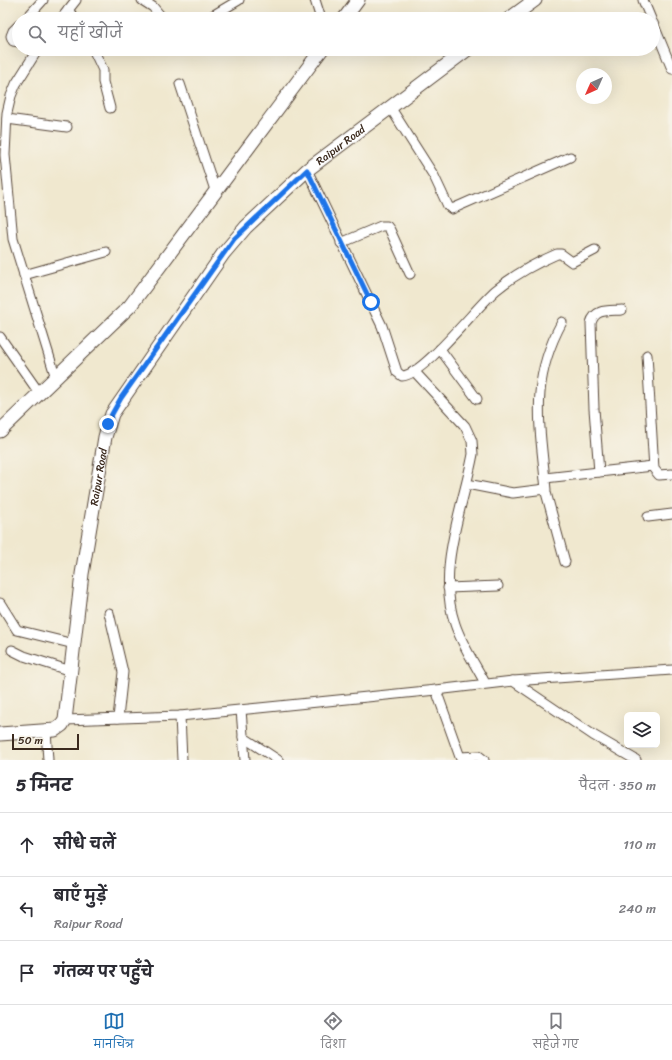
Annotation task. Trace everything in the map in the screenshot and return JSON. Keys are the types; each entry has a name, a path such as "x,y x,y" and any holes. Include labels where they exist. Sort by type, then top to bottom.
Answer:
{"main road":[{"path":"349,12 358,0"},
{"path":"519,12 536,0"},
{"path":"0,431 130,306 216,193 317,56"},
{"name":"Raipur Road","path":"65,720 92,514 105,436 112,414 234,239 307,170 459,56"},
{"path":"0,734 46,731 60,728 65,720"}],"street":[{"path":"32,12 43,0"},
{"path":"68,10 76,0"},
{"path":"142,0 153,7 157,12"},
{"path":"214,12 223,4 239,0"},
{"path":"315,0 319,12"},
{"path":"643,0 648,12"},
{"path":"660,40 672,69"},
{"path":"34,56 16,84 11,96 7,119 5,155 13,239 56,378"},
{"path":"96,56 103,70 102,82 110,108"},
{"path":"180,84 216,193"},
{"path":"390,107 434,176 448,206 452,209 570,157"},
{"path":"7,119 67,127"},
{"path":"307,170 382,326 397,372 404,376 414,372 440,349 490,296 517,274 557,254 561,254 572,262 595,250"},
{"path":"341,242 381,226 387,226 410,274"},
{"path":"24,275 106,252"},
{"path":"599,472 594,409 591,323 594,315 599,312 622,310"},
{"path":"562,322 552,340 542,373 539,419 546,490 565,562"},
{"path":"0,337 40,394"},
{"path":"440,349 477,399"},
{"path":"647,355 653,466 656,473 672,474"},
{"path":"414,372 465,426 469,433 473,454 453,544 448,577 448,588 455,624 485,684"},
{"path":"545,478 653,466"},
{"path":"467,484 513,493 542,488 546,490"},
{"path":"648,517 672,514"},
{"path":"448,588 498,586"},
{"path":"0,603 17,630 74,644"},
{"path":"109,613 123,672 118,718"},
{"path":"12,650 24,656 71,671"},
{"path":"65,720 180,716 513,681 672,670"},
{"path":"513,681 587,731 636,760"},
{"path":"436,690 460,757 479,756 484,760"},
{"path":"241,710 245,760"},
{"path":"180,716 182,760"},
{"path":"46,731 48,760"},
{"path":"243,737 278,760"}],"route":[{"path":"108,424 121,398 180,318 234,239 246,226 307,170 352,267 371,302"}]}
